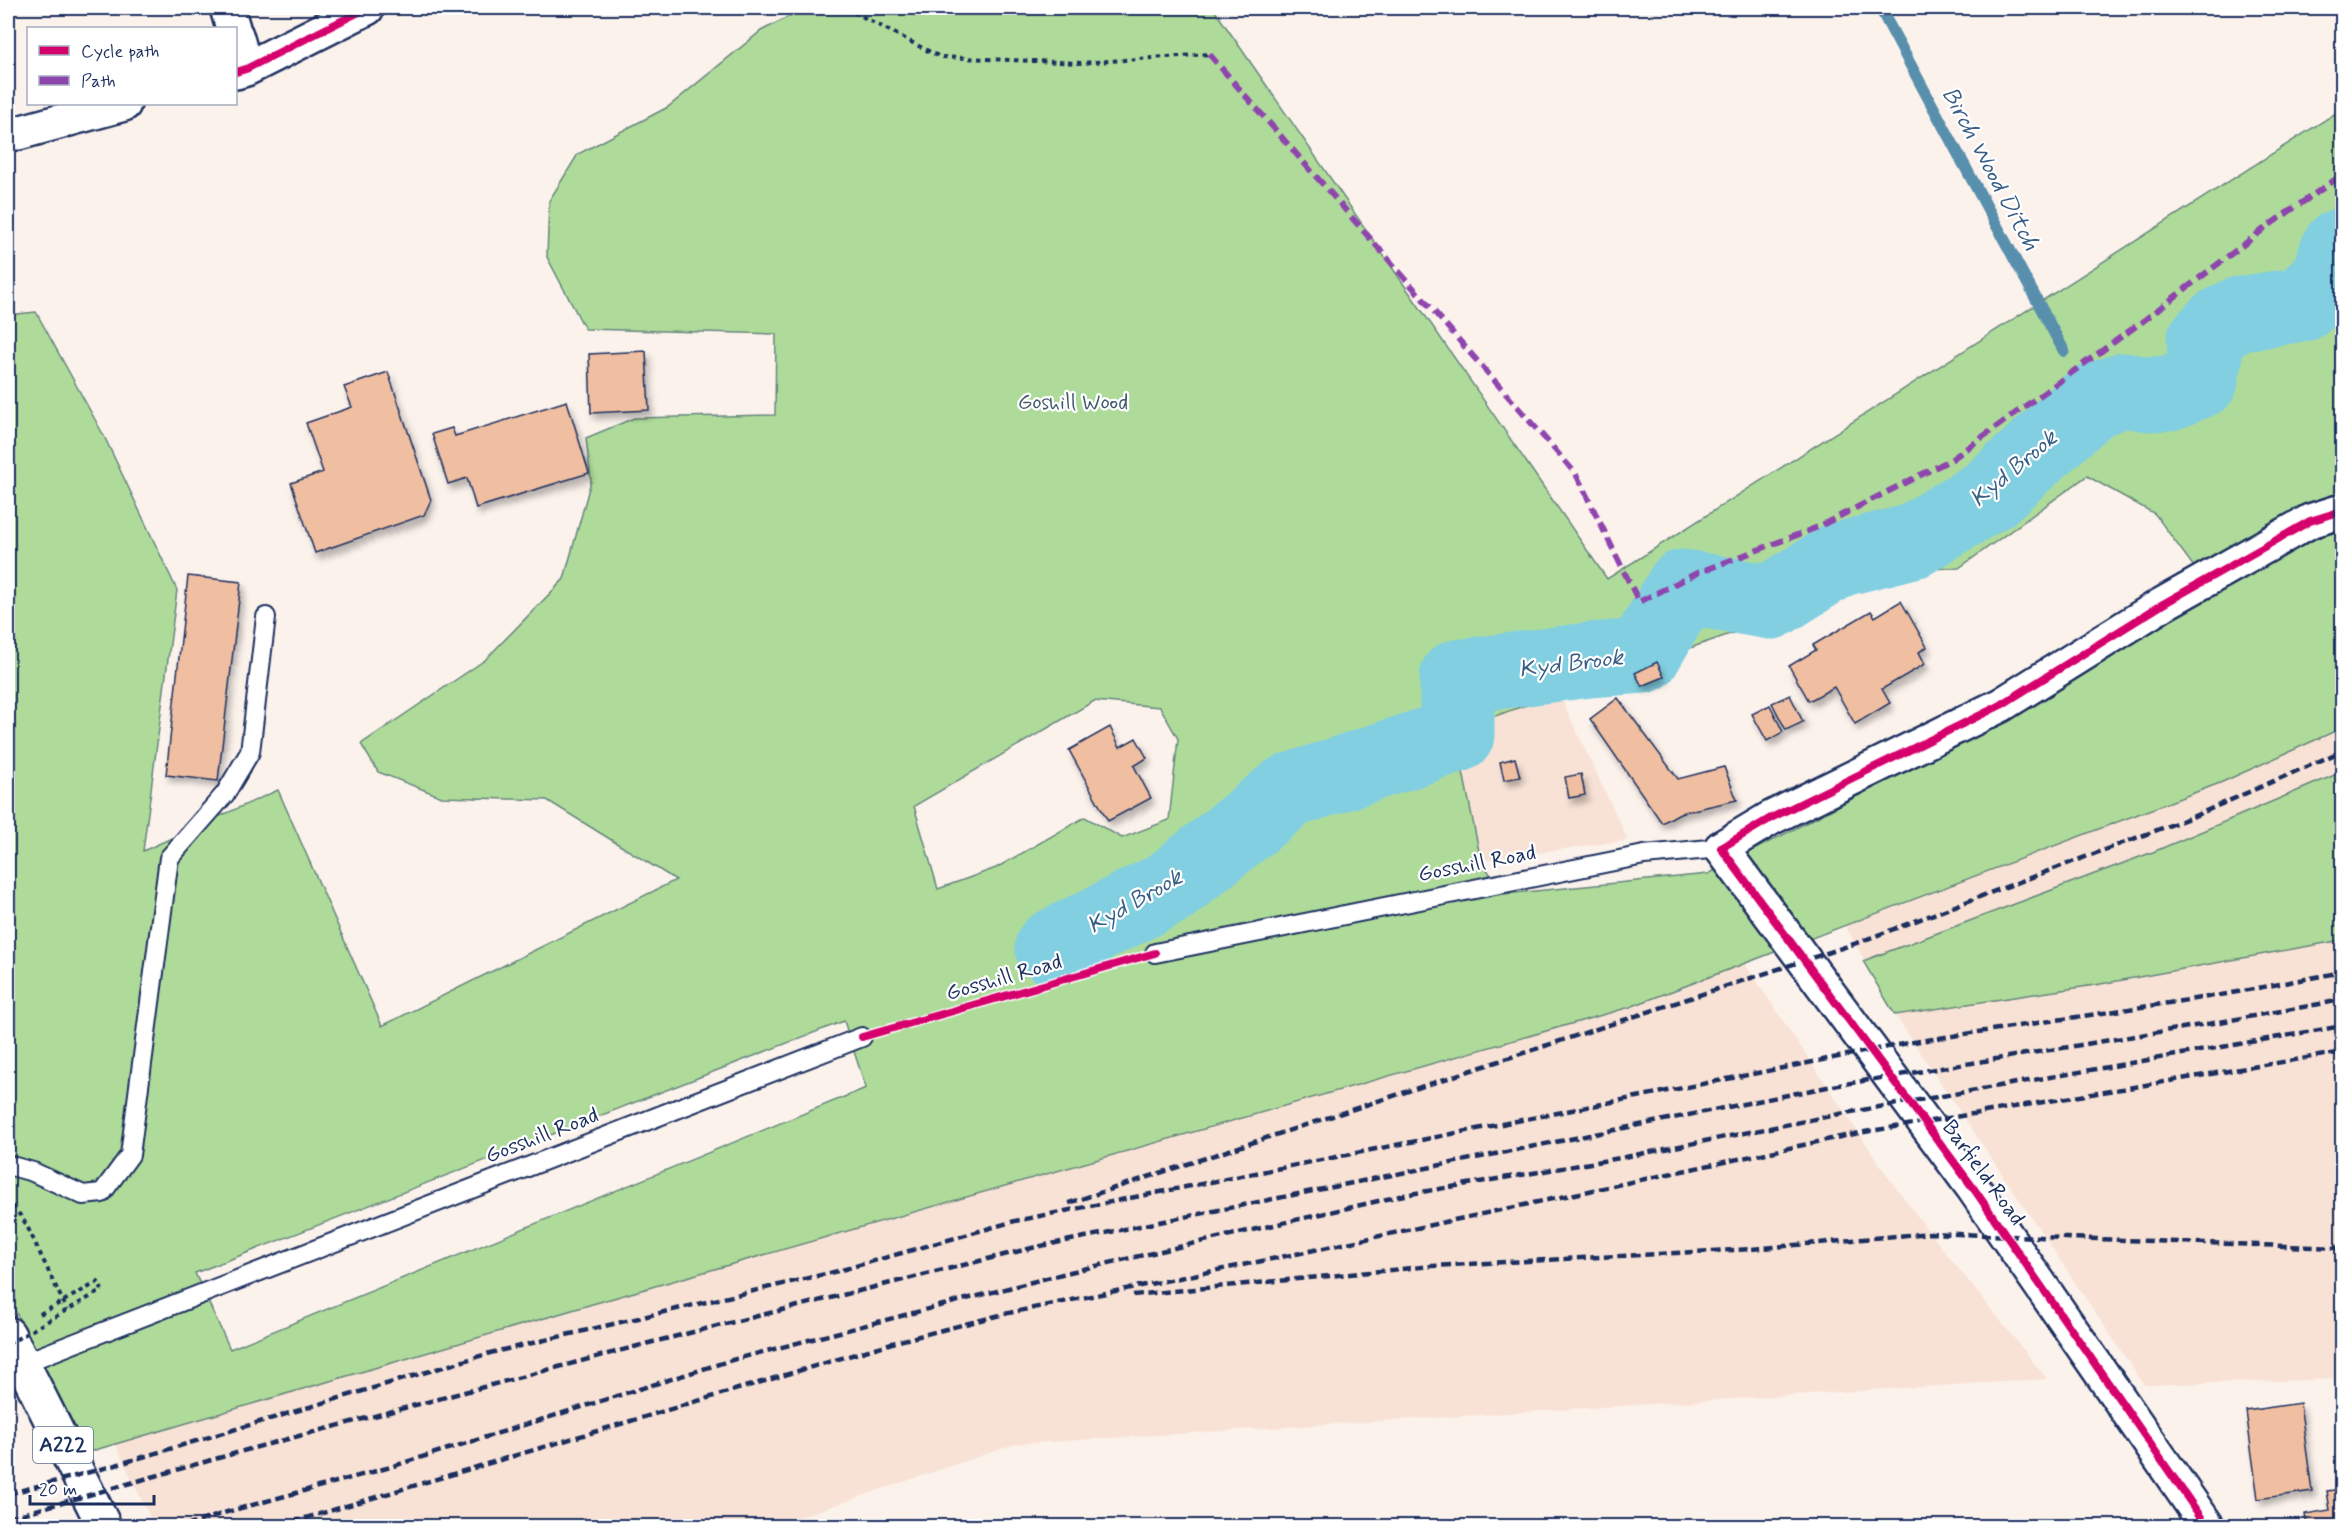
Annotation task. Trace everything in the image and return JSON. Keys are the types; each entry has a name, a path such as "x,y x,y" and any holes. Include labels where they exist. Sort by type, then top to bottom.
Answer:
{"street":[{"path":"227,8 233,27"},
{"path":"237,43 241,71 367,8"},
{"path":"8,131 18,133 120,105"},
{"path":"1721,848 1771,818 2001,705 2163,604 2310,521 2343,510"},
{"name":"Barfield Road","path":"1721,848 1974,1189 2207,1527"},
{"name":"A222","path":"8,1334 14,1354 104,1527"}],"lane":[{"path":"8,1165 33,1172 83,1195 102,1193 130,1155 168,858 225,794 250,752 266,617"},
{"name":"Gosshill Road","path":"1155,953 1644,855 1721,848"},
{"name":"Gosshill Road","path":"14,1354 862,1037"}],"path":[{"path":"846,8 940,57 1082,63 1209,54"},
{"path":"8,1198 26,1224 67,1310"},
{"path":"14,1354 67,1310 102,1290 98,1282 48,1309"}],"shaded area":[{"path":"2342,547 2342,1379 2144,1385 1895,1015 1808,859"},
{"path":"1559,694 1628,840 1481,861 1458,747 1478,722"},
{"path":"1745,964 1887,1175 1930,1233 2047,1379 1016,1444 773,1526 154,1526 88,1387"}],"green space":[{"name":"Goshill Wood","path":"805,8 1213,8 1607,579 2342,109 2342,728 2220,783 1630,1007 596,1303 88,1452 8,1297 8,315 36,312 104,436 177,590 143,851 278,790 382,1026 676,880 547,800 442,797 378,772 361,744 485,660 564,579 591,481 586,438 634,418 775,415 776,334 585,329 547,257 549,201 578,154 668,107 761,31","holes":["2087,476 2155,514 2211,590 1909,769 1708,874 1504,894 1481,861 1458,747 1478,722 1733,633 1761,627 1878,570 1959,568","1094,701 1160,707 1178,739 1169,820 1122,838 1085,817 996,868 938,889 914,806","844,1021 866,1088 230,1349 195,1273"]},
{"path":"2342,772 2342,940 2095,985 1895,1015 1863,961 2153,852"}],"building":[{"path":"646,351 649,410 591,413 589,354"},
{"path":"388,372 431,500 424,515 315,553 291,483 323,472 306,423 352,407 344,387"},
{"path":"567,401 589,473 476,508 467,478 448,484 432,434 452,428 455,436"},
{"path":"188,576 241,582 218,781 166,775"},
{"path":"1901,601 1927,647 1919,652 1925,664 1882,689 1890,703 1855,724 1834,687 1809,701 1789,666 1816,650 1813,645 1871,611 1875,617"},
{"path":"1657,662 1664,677 1642,686 1635,673"},
{"path":"1790,695 1803,722 1786,730 1772,703"},
{"path":"1618,698 1678,779 1724,767 1737,800 1680,813 1662,823 1590,719"},
{"path":"1770,705 1783,732 1767,741 1752,714"},
{"path":"1110,727 1120,747 1136,738 1147,758 1134,766 1151,798 1108,821 1069,750"},
{"path":"1515,758 1520,777 1504,780 1500,762"},
{"path":"1581,774 1585,795 1569,798 1565,777"},
{"path":"2300,1403 2312,1491 2258,1499 2246,1411"},
{"path":"2342,1489 2342,1526 2307,1526 2305,1514 2330,1510 2327,1491"}],"waterway":[{"name":"Birch Wood Ditch","path":"1880,8 2064,351"},
{"name":"Kyd Brook","path":"1052,947 1169,888 1289,791 1457,735 1457,677 1589,660 1643,656 1683,587 1771,602 1838,560 1913,541 1990,494 2091,402 2123,390 2149,394 2170,393 2201,380 2205,359 2204,341 2219,325 2239,314 2303,304 2327,278 2339,247 2342,245"},
{"path":"2085,390 2091,402"}],"railway":[{"path":"1069,1203 1854,944 2192,817 2342,751"},
{"path":"8,1494 116,1465 490,1353 838,1271 1015,1221 1913,1042 2227,994 2342,972"},
{"path":"8,1518 250,1449 649,1343 1036,1247 1827,1087 2342,1000"},
{"path":"186,1526 227,1512 387,1468 732,1360 1070,1272 1404,1195 1620,1158 1845,1113 2342,1026"},
{"path":"279,1526 892,1343 1004,1314 1859,1133 2342,1052"},
{"path":"1133,1295 1432,1266 1751,1249 1930,1233 2342,1248"}],"marked path":[{"path":"1209,54 1576,474 1639,602 1697,573 1818,527 1952,459 2139,324 2268,226 2342,175"}],"cycle path":[{"path":"237,72 367,8"},
{"path":"2207,1526 1974,1189 1721,848 1771,818 2001,705 2163,604 2310,521 2342,511"},
{"path":"862,1037 1155,953"}]}
